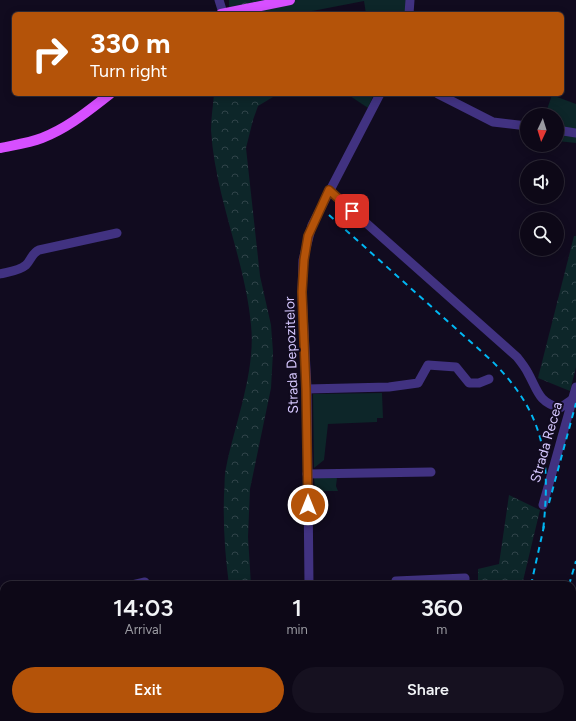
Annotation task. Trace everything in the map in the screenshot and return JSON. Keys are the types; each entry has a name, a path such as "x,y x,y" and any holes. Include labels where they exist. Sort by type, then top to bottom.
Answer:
{"main road":[{"path":"232,12 290,0"},
{"path":"0,148 42,138 62,129 107,96"}],"street":[{"path":"219,0 222,12"},
{"path":"408,12 410,0"},
{"name":"Strada Depozitelor","path":"309,581 306,389 302,292 304,260 308,236 329,190 379,96"},
{"path":"442,96 493,122 520,125"},
{"path":"564,131 576,133"},
{"path":"329,190 517,357 528,371 537,393 549,405 560,408 573,399"},
{"path":"0,274 20,269 27,264 34,252 38,250 117,233"},
{"path":"306,389 389,387 418,383 428,365 456,367 469,383 479,383 489,379"},
{"name":"Strada Recea","path":"542,505 576,386"},
{"path":"308,474 431,472"},
{"path":"396,581 465,578 465,581"}],"green space":[{"path":"229,0 250,0 261,12 229,12"},
{"path":"251,0 411,0 408,12 366,12 364,1 307,12 261,12"},
{"path":"214,96 275,96 258,106 246,148 260,276 271,325 273,352 271,388 250,489 248,537 251,581 229,581 225,551 225,471 248,379 252,343 248,300 218,179 211,130"},
{"path":"350,96 373,96 368,108"},
{"path":"552,96 576,104 576,143 564,142 564,108 547,108"},
{"path":"574,236 576,236 576,367 570,391 538,378"},
{"path":"382,393 383,418 377,418 377,422 328,424 324,460 314,468 313,394"},
{"path":"314,478 337,478 336,486 338,491 315,491"},
{"path":"509,495 540,510 523,581 478,581 478,569 499,564"}],"railway":[{"path":"329,215 492,361 510,381 523,400 534,419 544,460 546,482 543,531"},
{"path":"549,503 576,403"},
{"path":"532,581 544,526"},
{"path":"570,581 576,561"}],"route":[{"path":"308,505 306,389 302,292 305,248 312,225 329,190 352,211"}]}
